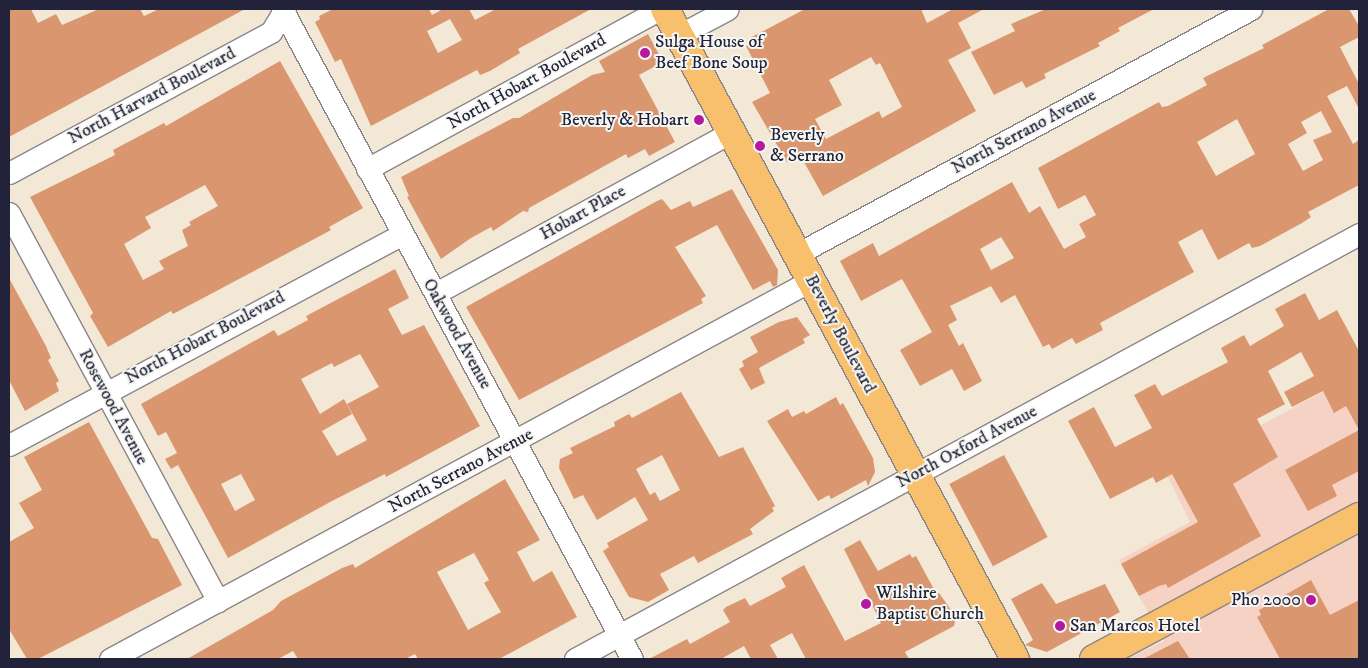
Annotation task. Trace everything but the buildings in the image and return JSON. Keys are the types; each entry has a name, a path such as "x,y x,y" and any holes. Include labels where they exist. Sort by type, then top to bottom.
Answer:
{"main road":[{"name":"Beverly Boulevard","path":"666,9 810,281 1015,659"},
{"path":"1094,659 1359,516"}],"street":[{"name":"North Hobart Boulevard","path":"367,169 660,9"},
{"path":"679,35 728,9"},
{"name":"North Serrano Avenue","path":"797,254 1251,9"},
{"name":"Oakwood Avenue","path":"283,10 632,659"},
{"name":"North Harvard Boulevard","path":"9,173 271,32 283,10"},
{"name":"Hobart Place","path":"436,294 731,132"},
{"name":"Rosewood Avenue","path":"9,213 218,602"},
{"name":"North Hobart Boulevard","path":"9,445 402,234"},
{"name":"North Oxford Avenue","path":"575,659 1359,234"},
{"name":"North Serrano Avenue","path":"110,659 516,442 810,281"}],"shaded area":[{"path":"1359,373 1359,650 1340,659 1127,659 1164,641 1119,560 1190,522 1167,475"}],"place":[{"name":"Sulga House of Beef Bone Soup","path":"645,53"},
{"name":"Beverly & Hobart","path":"699,120"},
{"name":"Beverly & Serrano","path":"760,146"},
{"name":"Pho 2000","path":"1311,600"},
{"name":"Wilshire Baptist Church","path":"866,604"},
{"name":"San Marcos Hotel","path":"1060,626"}]}
